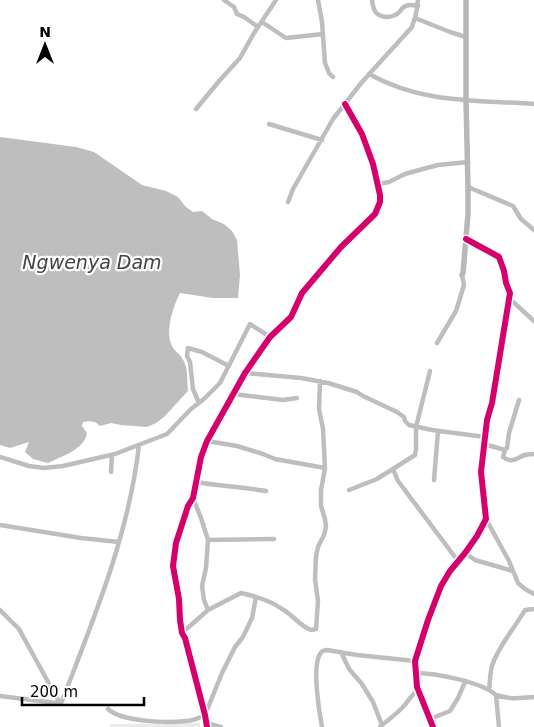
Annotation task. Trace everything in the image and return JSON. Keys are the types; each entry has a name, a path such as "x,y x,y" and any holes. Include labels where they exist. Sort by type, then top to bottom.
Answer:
{"street":[{"path":"224,0 234,7 237,14 258,27"},
{"path":"196,108 240,58 276,0"},
{"path":"318,0 327,69 333,77"},
{"path":"288,202 293,189 333,120 356,89 412,27 418,3 406,6 396,15 382,16 374,11 372,0"},
{"path":"437,343 456,311 464,285 462,275 468,187 466,0"},
{"path":"415,18 466,37"},
{"path":"262,22 286,38 323,34"},
{"path":"369,74 390,84 437,98 534,104"},
{"path":"221,727 206,725 205,715 182,632 173,566 176,543 188,506 193,498 201,457 207,441 245,373 270,337 291,317 302,293 341,247 375,214 380,202 373,164 362,134 346,104"},
{"path":"270,124 322,140"},
{"path":"378,184 438,165 468,162"},
{"path":"468,187 513,206 521,219 534,230"},
{"path":"466,238 499,257 510,291 492,403 487,420 481,472 486,519 521,586 534,594"},
{"path":"510,299 534,321"},
{"path":"0,457 29,466 44,468 63,466 112,455 167,434 220,383 250,324 270,337"},
{"path":"199,403 193,389 190,362 186,356 188,348 202,352 229,366"},
{"path":"350,490 377,479 415,455 416,427 430,371"},
{"path":"245,373 320,381 338,385 357,392 397,412 404,417 409,425 485,437"},
{"path":"182,632 208,610 241,593 256,597 283,609 306,628 316,629 318,601 315,579 316,556 326,527 321,506 321,490 325,468 323,429 319,409 320,381"},
{"path":"234,394 282,400 297,398"},
{"path":"519,400 503,457 507,460 515,460 534,454"},
{"path":"434,480 438,431"},
{"path":"207,441 237,446 276,459 325,468"},
{"path":"484,444 505,450"},
{"path":"61,703 94,616 119,542 133,488 140,445"},
{"path":"111,472 112,455"},
{"path":"393,469 398,481 458,561"},
{"path":"196,482 266,491"},
{"path":"193,498 208,540 206,568 202,586 208,610"},
{"path":"433,727 418,690 414,661 441,586 482,528 486,519"},
{"path":"0,525 119,542"},
{"path":"208,540 274,539"},
{"path":"465,553 475,560 513,571"},
{"path":"108,708 113,713 125,717 156,722 186,722 205,715 222,672 252,618 256,597"},
{"path":"489,690 492,664 498,653 525,610 534,609"},
{"path":"0,610 19,630 61,703"},
{"path":"322,727 318,708 317,660 323,650 414,661"},
{"path":"341,652 349,669 362,684 373,702 381,726 402,708 412,694 418,690"},
{"path":"416,673 439,675 465,682 506,698 525,699 534,697"},
{"path":"430,719 450,711 465,682"},
{"path":"496,695 500,727"},
{"path":"0,696 61,703"}],"shaded area":[{"path":"200,723 200,727 110,727 110,724"}],"water":[{"name":"Ngwenya Dam","path":"0,137 76,147 94,152 142,185 166,191 178,197 193,212 202,211 212,219 224,224 232,231 237,240 240,275 238,298 213,298 180,293 170,321 169,337 174,349 182,357 185,364 188,391 164,417 147,427 111,423 100,426 90,421 83,422 82,426 87,433 82,444 72,452 48,463 33,459 25,452 29,442 10,448 0,445"}],"cycle path":[{"path":"207,727 185,638 182,633 179,599 173,566 176,543 188,506 193,498 201,457 207,441 245,373 270,337 291,317 302,293 341,247 375,214 380,202 373,164 362,134 345,104"},
{"path":"433,727 417,687 415,661 441,586 477,536 486,519 481,472 487,420 492,403 510,293 499,257 466,239"}]}
